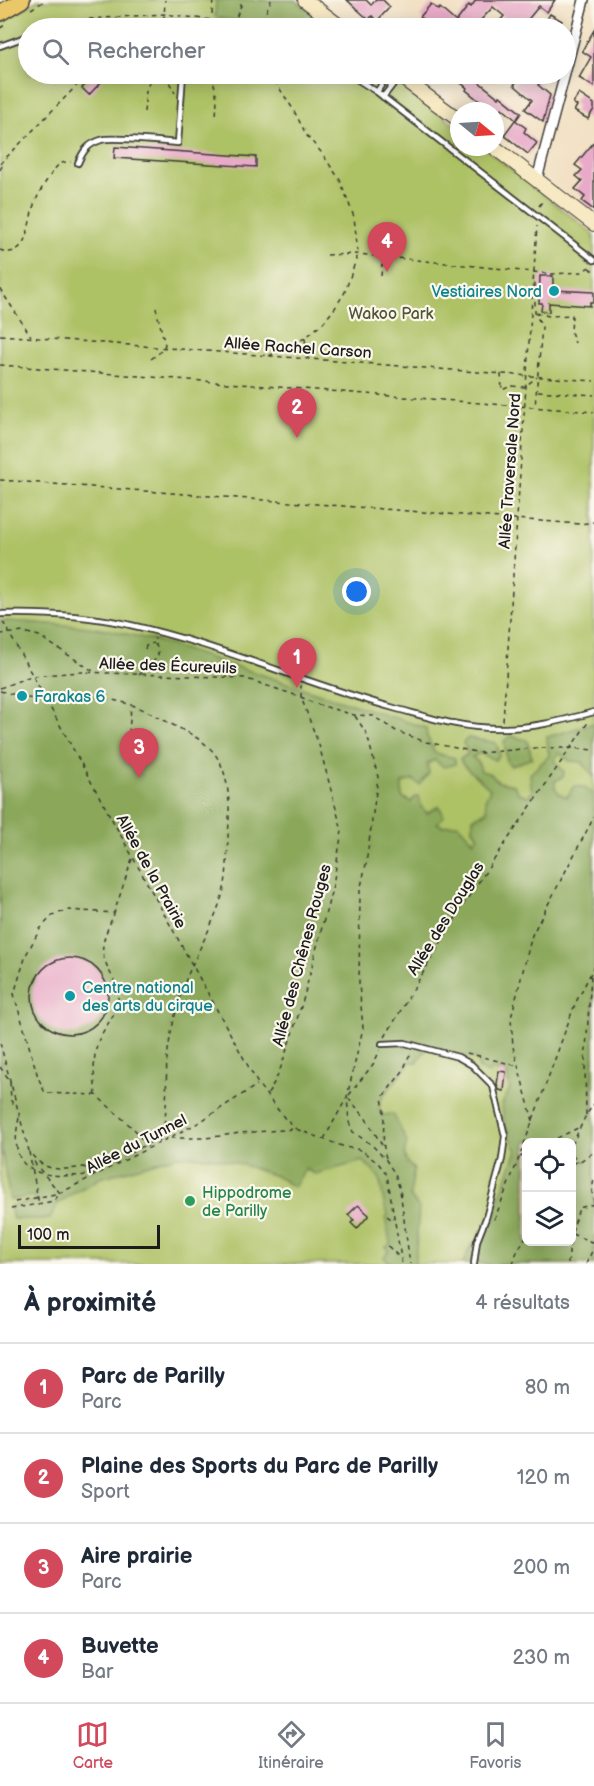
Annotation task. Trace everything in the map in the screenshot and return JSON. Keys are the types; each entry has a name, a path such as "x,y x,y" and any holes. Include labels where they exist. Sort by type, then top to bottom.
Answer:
{"main road":[{"path":"0,13 22,0"}],"street":[{"path":"305,0 329,18"},
{"path":"576,30 584,0"},
{"path":"409,84 450,114"},
{"path":"537,179 562,84"},
{"path":"504,154 594,224"}],"lane":[{"path":"0,46 18,40"},
{"path":"78,163 89,145 103,139 178,143 182,84"},
{"path":"365,84 594,260"},
{"path":"377,92 385,84"},
{"path":"383,96 390,84"},
{"path":"0,614 82,616 126,624 157,632 348,695 444,723 468,727 526,728 594,712"},
{"path":"382,1044 405,1043 458,1057 472,1065 493,1086 505,1136 502,1159 486,1218 477,1241 474,1264"}],"path":[{"path":"164,18 165,0"},
{"path":"212,14 213,0"},
{"path":"236,18 243,0"},
{"path":"263,18 271,0"},
{"path":"0,170 5,161 78,84"},
{"path":"144,112 148,84"},
{"path":"170,84 181,104"},
{"path":"214,84 217,98 216,118"},
{"path":"269,356 305,338 323,324 345,292 358,254 354,217 340,180 307,136 289,101 277,84"},
{"path":"0,164 5,161"},
{"path":"0,250 8,253 16,250 22,244 27,235 33,207 43,185 58,165 63,162 78,163"},
{"path":"539,206 547,196"},
{"name":"Allée Traversale Nord","path":"503,728 537,216"},
{"path":"327,255 358,254 534,273 582,272 589,266 594,271"},
{"path":"381,276 382,265 387,265 387,257"},
{"path":"534,273 535,313 542,327 536,407"},
{"path":"0,289 31,337"},
{"path":"151,359 165,345 156,308"},
{"path":"535,313 549,316 573,315 571,332 575,344"},
{"name":"Allée Rachel Carson","path":"0,334 594,381"},
{"path":"305,338 308,359"},
{"path":"284,349 286,357"},
{"path":"0,365 594,411"},
{"path":"501,374 502,390 511,386 524,387 538,377"},
{"path":"537,391 594,395"},
{"path":"0,480 579,524 594,522"},
{"name":"Allée de la Prairie","path":"0,614 46,702 258,1084 286,1120 296,1129"},
{"path":"0,634 24,632 39,636 95,673"},
{"path":"154,643 157,632"},
{"path":"145,649 146,646 154,643"},
{"path":"139,675 157,658 159,650 154,643"},
{"name":"Allée des Écureuils","path":"0,689 32,676 81,672 244,678 313,703 354,715 373,716 396,731 426,742 481,753 532,748 594,750"},
{"name":"Allée des Chênes Rouges","path":"267,1095 279,1073 302,1004 333,885 342,831 319,745 301,697 302,679"},
{"path":"0,689 46,702"},
{"path":"42,694 82,697 131,705 191,734 215,754 226,784 230,802 223,894 185,981 171,1030 167,1058 167,1098 158,1144"},
{"path":"128,760 131,705"},
{"name":"Allée des Douglas","path":"324,1139 347,1097 375,1063 389,1028 465,902 594,712"},
{"path":"354,715 367,734 378,777 360,891 358,984 363,1028 347,1097 349,1122 353,1132 372,1145 395,1174 400,1190 410,1264"},
{"path":"533,1121 513,1047 511,1018 532,935 594,817"},
{"path":"96,1095 94,1070 99,1040 113,1017 118,997 112,974 103,954 105,936 133,858"},
{"path":"114,913 67,910 52,916 40,928 26,955 14,994 38,1077 45,1093 96,1095 135,1130 149,1149"},
{"path":"493,1221 533,1121 575,1004 594,967"},
{"path":"586,1115 585,1064 591,973"},
{"path":"0,1043 29,1151 39,1204"},
{"path":"386,1160 383,1147 386,1115 382,1098 403,1071 409,1056 423,1048"},
{"path":"463,1052 519,1067"},
{"path":"0,1066 10,1081"},
{"name":"Allée du Tunnel","path":"15,1202 60,1193 171,1138 258,1084"},
{"path":"347,1097 365,1118 383,1147"},
{"path":"575,1138 594,1104"},
{"path":"20,1117 15,1135 22,1164 32,1171 44,1174 66,1177 95,1175"},
{"path":"558,1138 581,1126"},
{"path":"171,1138 206,1138 296,1129 345,1147 361,1150 379,1164 387,1175 402,1264"},
{"path":"95,1175 98,1167 146,1146 161,1134"},
{"path":"11,1209 54,1202 60,1193 36,1165 29,1151"},
{"path":"29,1151 34,1159 56,1171 84,1167 95,1175"},
{"path":"576,1162 594,1152"},
{"path":"576,1159 579,1162"},
{"path":"576,1219 579,1208 594,1205 592,1192 594,1178"},
{"path":"387,1216 395,1222"},
{"path":"576,1235 594,1244"},
{"path":"513,1264 522,1243"},
{"path":"388,1246 400,1258"},
{"path":"568,1264 570,1246"},
{"path":"586,1264 594,1247"}],"green space":[{"name":"Wakoo Park","path":"38,0 296,0 319,18 18,18 18,84 403,84 450,121 450,156 494,156 594,234 594,1264 0,1264 0,23"},
{"path":"216,0 296,0 319,18 220,18 215,17"},
{"path":"0,622 79,626 110,630 157,641 426,728 435,753 455,758 455,764 444,767 434,760 427,764 429,773 420,785 413,780 402,783 402,797 411,802 419,796 421,807 427,813 439,806 444,816 437,823 442,826 458,824 474,841 478,836 473,829 473,818 487,811 485,800 490,789 463,765 460,759 468,754 463,743 468,738 496,743 500,755 495,760 480,753 472,757 478,762 481,771 491,774 498,782 514,785 518,793 528,796 532,792 530,774 549,756 547,737 594,723 594,777 582,762 570,761 559,753 554,760 564,772 563,777 555,781 555,788 560,794 567,797 574,786 584,787 594,795 594,1264 463,1264 471,1245 484,1237 517,1151 504,1124 502,1104 510,1089 506,1072 491,1070 490,1074 479,1069 477,1059 428,1047 417,1062 410,1062 382,1098 379,1109 382,1115 393,1114 407,1142 406,1160 414,1169 410,1196 419,1208 415,1264 390,1264 384,1257 389,1250 386,1247 390,1244 386,1219 388,1214 379,1177 363,1161 315,1174 305,1169 294,1187 276,1176 237,1163 210,1157 177,1156 100,1178 57,1205 50,1219 13,1219 10,1206 36,1201 35,1196 10,1200 0,1142"},
{"path":"511,736 527,740 532,758 511,766 507,761 504,741"}],"building":[{"path":"347,0 366,0 371,5 376,0 383,0 390,7 380,18 372,16 367,18"},
{"path":"476,0 555,0 547,12 539,6 529,18 502,18 504,16 493,7 483,18 459,18 469,5 471,7"},
{"path":"431,4 438,10 440,8 451,18 420,17"},
{"path":"594,30 594,87 579,78 591,57 582,51"},
{"path":"86,84 99,84 89,95 82,88"},
{"path":"462,84 482,84 521,113 516,120 504,110 504,102 480,102 466,90 467,88"},
{"path":"539,84 550,95 543,122 525,109 532,100 514,85"},
{"path":"579,94 594,104 594,109 588,119 574,111 577,106 573,103"},
{"path":"515,120 526,128 524,132 537,143 528,154 504,135"},
{"path":"594,142 594,210 582,201 585,197 575,189 582,181 576,176 582,170 575,165"},
{"path":"115,147 256,157 256,167 114,158"},
{"name":"Vestiaires Nord","path":"540,276 553,276 553,290 594,292 594,302 590,302 590,306 549,303 549,312 541,311"},
{"name":"Centre national des arts du cirque","path":"70,958 84,961 97,969 105,982 108,996 105,1010 97,1023 84,1031 70,1034 56,1031 43,1023 35,1010 32,996 35,982 43,969 56,961"},
{"path":"499,1071 506,1072 504,1091 499,1090 497,1084"},
{"path":"358,1205 369,1215 357,1229 351,1223 354,1220 348,1215"}],"place":[{"name":"Buvette","path":"387,272"},
{"name":"Vestiaires Nord","path":"554,291"},
{"name":"Plaine des Sports du Parc de Parilly","path":"297,438"},
{"name":"Parc de Parilly","path":"297,688"},
{"name":"Farakas 6","path":"22,696"},
{"name":"Aire prairie","path":"139,778"},
{"name":"Centre national des arts du cirque","path":"70,996"},
{"name":"Hippodrome de Parilly","path":"190,1201"}]}
